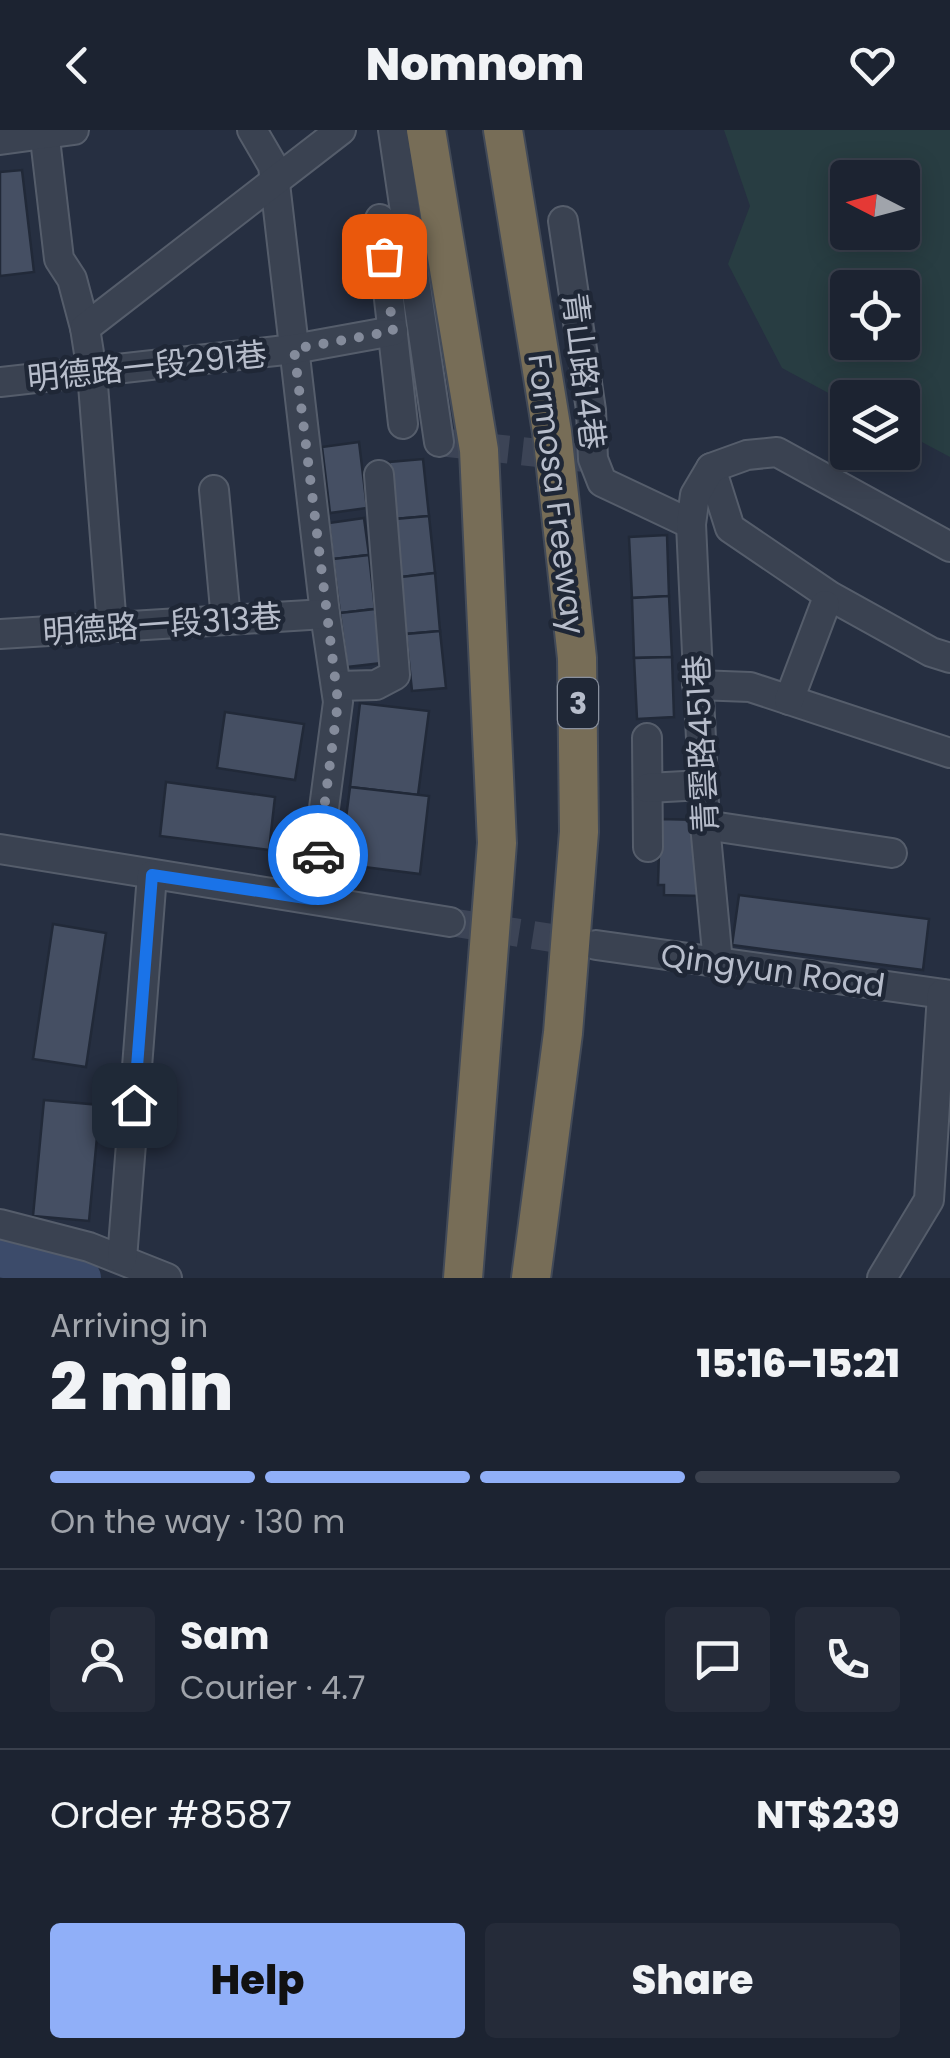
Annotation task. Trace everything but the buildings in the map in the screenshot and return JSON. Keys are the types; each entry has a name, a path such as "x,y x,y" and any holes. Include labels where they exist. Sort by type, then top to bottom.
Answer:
{"highway":[{"path":"426,130 479,450 496,823 463,1278"},
{"name":"Formosa Freeway","path":"504,130 552,432 578,658 580,832 563,1034 531,1278"}],"street":[{"path":"0,140 74,130"},
{"path":"252,130 274,174 325,614 337,686 312,899"},
{"path":"85,328 274,174 341,130"},
{"path":"392,130 439,442"},
{"path":"44,132 59,259 72,278 92,372 112,627"},
{"path":"380,218 403,424"},
{"name":"青山路14巷","path":"563,221 594,458 602,482 692,524"},
{"name":"明德路一段291巷","path":"0,382 294,349 393,331"},
{"path":"950,547 777,452 747,455 710,468 730,528 830,596 931,652 950,658"},
{"name":"青雲路451巷","path":"710,468 696,495 692,524 705,825 718,963"},
{"path":"337,686 376,684 394,675 379,474"},
{"path":"214,490 226,620"},
{"path":"789,700 825,605"},
{"name":"明德路一段313巷","path":"0,634 325,614"},
{"path":"697,685 750,687 944,751"},
{"path":"647,738 648,847"},
{"path":"648,788 703,786"},
{"path":"705,825 892,853"},
{"path":"0,850 450,922"},
{"path":"122,1259 152,875"},
{"name":"Qingyun Road","path":"596,945 946,994"},
{"path":"882,1278 929,1200 942,1132 946,994"},
{"path":"0,1224 122,1259 167,1278"}],"green space":[{"path":"724,130 950,130 950,457 920,441 920,380 830,380 830,394 782,368 728,264 750,206"}],"waterway":[{"path":"0,1257 68,1271 81,1278"}],"tunnel":[{"path":"439,442 593,459"},
{"path":"450,922 590,944"}],"way so far":[{"path":"318,855 338,702 294,349 393,331 384,256"}],"route":[{"path":"134,1105 152,875 312,899 318,855"}]}
